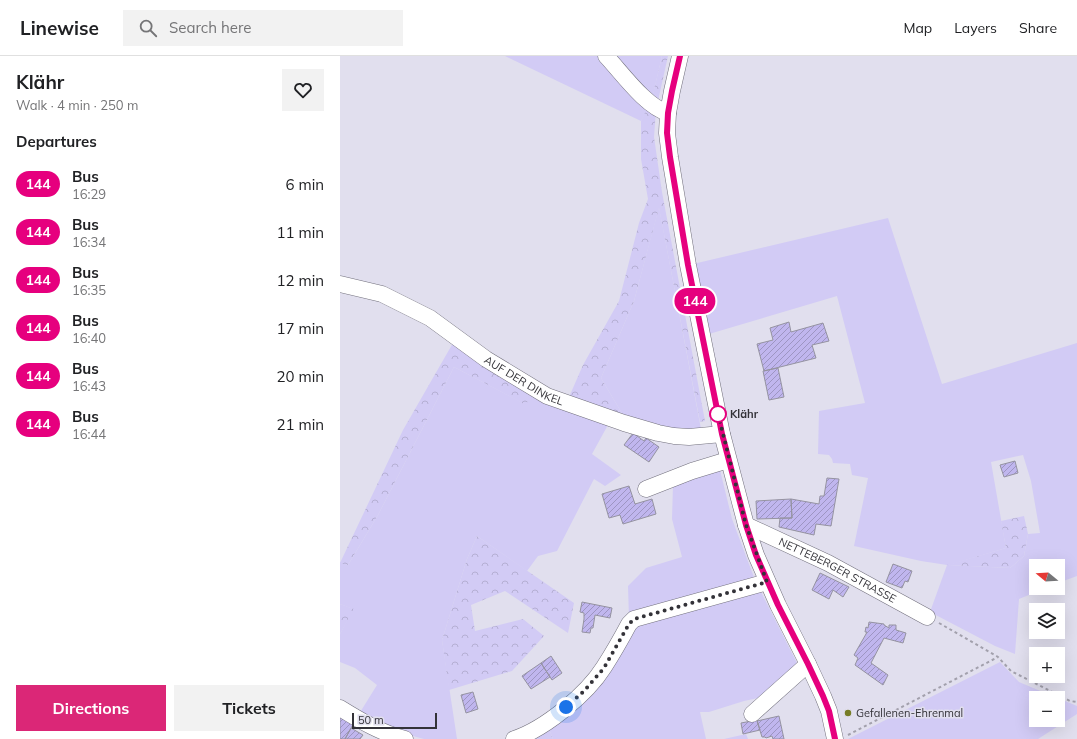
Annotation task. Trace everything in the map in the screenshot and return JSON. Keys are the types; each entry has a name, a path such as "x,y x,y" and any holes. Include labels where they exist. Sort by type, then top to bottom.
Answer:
{"street":[{"path":"606,56 644,98 657,108 668,113"},
{"path":"680,56 668,113 667,133 675,192 704,347 728,460 746,525 767,582 808,664 841,737"},
{"name":"AUF DER DINKEL","path":"340,285 382,294 430,318 486,359 547,396 624,423 674,436 689,437 722,434"},
{"path":"646,489 692,471 728,460"},
{"name":"NETTEBERGER STRASSE","path":"746,525 828,563 927,617"},
{"path":"514,739 537,728 557,715 584,691 604,668 629,624 634,619 767,582"},
{"path":"752,714 808,664"},
{"path":"340,708 370,727 391,736 405,739"}],"path":[{"path":"927,617 998,657 1011,671 1070,701 1077,702"},
{"path":"841,737 998,657"}],"green space":[{"path":"505,56 601,56 648,109 641,121"},
{"path":"615,56 662,56 652,99"},
{"path":"662,56 668,56 656,110 654,137 662,192 705,421 700,422 659,208 634,301 601,378 623,415 566,404 583,365 619,301 639,223 648,199 641,159 641,121 652,98"},
{"path":"659,207 701,429 677,431 623,415 601,378 634,301"},
{"path":"888,218 942,384 1077,343 1077,576 1065,580 1065,559 1029,559 1029,595 1019,599 1015,654 995,646 930,612 947,565 921,561 854,546 868,478 852,475 850,464 833,463 829,455 818,454 819,411 865,403 837,296 709,334 693,264","holes":["1023,455 1031,481 1040,533 1028,534 1024,556 1010,568 949,565 1006,548 991,462"]},
{"path":"453,343 531,394 526,405 454,367 378,515 348,565 340,563 403,430"},
{"path":"454,367 525,404 531,394 609,423 592,454 621,475 605,486 594,479 557,551 538,556 527,571 477,536 467,559 442,640 457,739 424,739 391,730 359,714 377,685 355,668 340,662 340,634 353,609 340,604 340,562 348,565 378,515"},
{"path":"719,466 732,519 755,580 629,618 628,586 646,568 682,557 672,519 673,485"},
{"path":"1024,516 1028,534 1024,556 1010,568 947,565 1006,548 1001,521"},
{"path":"477,536 574,603 568,633 505,591 471,605 475,631 523,619 544,636 512,671 449,690 442,640 467,559"},
{"path":"760,590 799,667 768,696 744,701 709,712 700,712 706,739 553,739 549,729 633,626"},
{"path":"340,604 354,609 340,634"},
{"path":"1000,662 1019,682 1040,691 1029,691 1029,727 1057,727 1038,739 848,739"},
{"path":"1065,701 1077,706 1077,714 1065,722"},
{"path":"549,729 553,739 521,739"},
{"path":"746,734 748,739 724,739"}],"building":[{"path":"789,322 791,332 823,323 829,341 812,345 816,358 764,371 757,344 773,340 770,328"},
{"path":"778,368 784,397 769,400 763,371"},
{"path":"633,433 644,441 646,438 659,447 649,462 624,445"},
{"path":"1015,461 1018,473 1004,477 1000,465"},
{"path":"827,478 839,479 831,526 816,524 814,535 779,527 780,518 792,518 791,499 819,504 820,496 824,496"},
{"path":"629,486 635,504 652,499 656,514 623,524 620,515 609,518 602,494"},
{"path":"791,499 792,518 757,519 756,501"},
{"path":"893,564 912,571 908,582 905,581 902,588 886,582"},
{"path":"820,573 849,587 843,597 833,590 829,599 812,590"},
{"path":"582,602 612,608 610,618 595,615 593,628 591,628 590,633 582,632 584,613 580,612"},
{"path":"869,622 884,624 889,628 889,625 896,625 896,630 906,633 903,643 884,638 871,663 888,675 883,685 855,665 858,658 854,655 867,632 865,632 866,627 868,628"},
{"path":"551,656 562,673 552,680 541,663"},
{"path":"541,663 550,677 531,689 522,676"},
{"path":"473,692 478,709 466,713 461,695"},
{"path":"340,713 355,721 345,739 340,739"},
{"path":"779,716 784,739 773,739 772,736 766,738 762,737 757,721"},
{"path":"757,720 760,730 743,734 741,723"},
{"path":"351,728 363,735 360,739 345,739"}],"bus line":[{"name":"144","path":"680,56 668,113 667,133 675,192 688,265 722,434 746,525 756,555 767,582 823,696 829,711 835,739"}],"place":[{"name":"Klähr","path":"718,414"},
{"name":"Gefallenen-Ehrenmal","path":"848,713"}],"route":[{"path":"566,707 584,691 604,668 629,624 634,619 767,582 746,525 718,414"}]}
